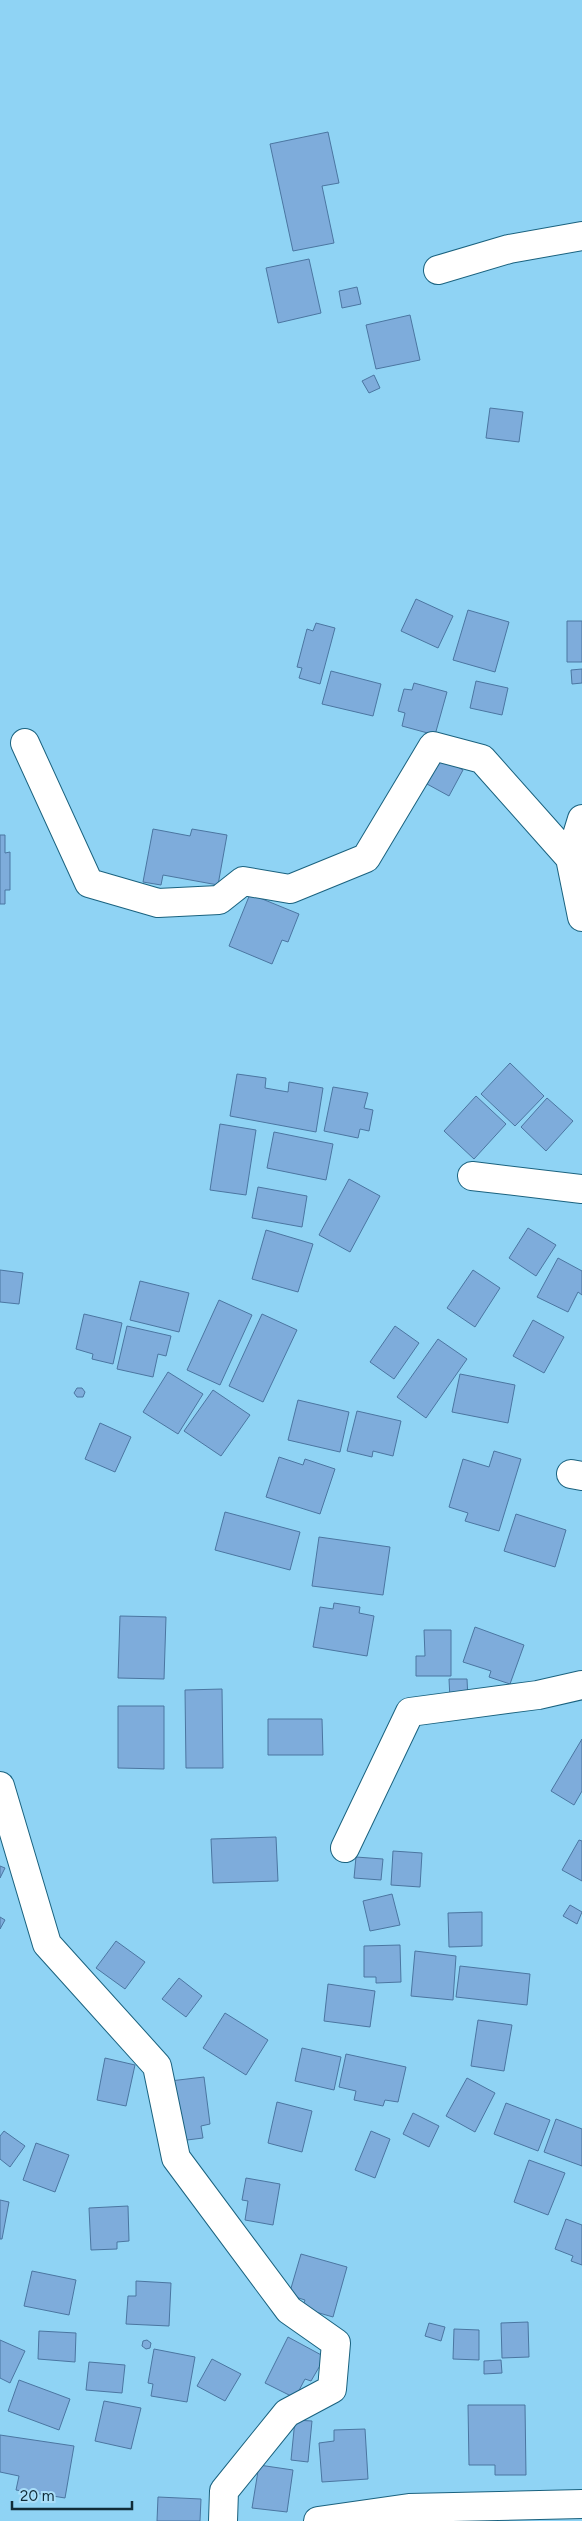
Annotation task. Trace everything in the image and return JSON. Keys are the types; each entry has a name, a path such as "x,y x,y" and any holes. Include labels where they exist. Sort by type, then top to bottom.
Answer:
{"street":[{"path":"438,270 509,249 582,236"},
{"path":"25,743 89,883 158,904 219,900 243,881 290,889 366,858 433,746 482,759 570,858"},
{"path":"582,818 570,858 582,917"},
{"path":"472,1176 582,1189"},
{"path":"345,1848 410,1712 538,1695 582,1685"},
{"path":"0,1786 47,1944 157,2066 176,2158 289,2310 336,2343 332,2389 287,2413 224,2491 223,2521"},
{"path":"318,2521 409,2508 582,2504"}],"building":[{"path":"328,132 339,183 322,186 334,243 293,251 270,144"},
{"path":"309,259 321,313 278,323 266,268"},
{"path":"357,287 361,304 342,308 339,291"},
{"path":"410,315 420,360 376,369 366,325"},
{"path":"374,375 380,388 369,393 362,381"},
{"path":"490,408 523,412 519,442 486,438"},
{"path":"416,599 453,616 438,648 401,631"},
{"path":"468,610 509,622 495,672 453,660"},
{"path":"567,621 582,621 582,662 567,662"},
{"path":"316,623 335,628 320,684 299,678 302,668 297,667 307,629 313,631"},
{"path":"582,669 582,683 572,684 571,670"},
{"path":"331,671 381,684 373,716 322,704"},
{"path":"476,681 508,688 502,715 470,708"},
{"path":"414,683 447,692 435,735 402,726 405,713 398,711 404,689 412,690"},
{"path":"441,758 463,770 449,796 427,784"},
{"path":"153,829 190,836 192,829 227,835 218,885 163,875 161,885 143,882"},
{"path":"0,835 5,835 5,853 10,852 10,890 5,890 5,904 0,904"},
{"path":"250,894 299,914 288,942 282,940 272,964 229,946"},
{"path":"510,1063 544,1096 515,1126 481,1094"},
{"path":"237,1074 266,1078 265,1088 288,1092 289,1082 323,1088 316,1132 230,1116"},
{"path":"333,1087 368,1093 364,1108 373,1110 369,1131 360,1129 358,1138 324,1131"},
{"path":"476,1096 506,1124 474,1159 444,1131"},
{"path":"547,1098 573,1121 546,1151 521,1127"},
{"path":"220,1124 256,1130 246,1195 210,1190"},
{"path":"274,1132 333,1144 326,1180 267,1168"},
{"path":"349,1179 380,1196 350,1252 319,1235"},
{"path":"258,1187 307,1196 302,1227 252,1218"},
{"path":"528,1228 556,1245 536,1276 509,1258"},
{"path":"266,1230 313,1244 298,1292 252,1279"},
{"path":"558,1258 582,1271 582,1295 578,1292 568,1312 537,1297"},
{"path":"0,1270 23,1273 19,1304 0,1302"},
{"path":"473,1270 500,1288 475,1327 447,1308"},
{"path":"140,1281 189,1293 179,1332 130,1320"},
{"path":"219,1300 252,1315 220,1385 187,1370"},
{"path":"84,1314 122,1323 113,1364 92,1359 93,1354 76,1349"},
{"path":"262,1314 297,1330 263,1402 229,1386"},
{"path":"533,1320 564,1337 544,1373 513,1356"},
{"path":"127,1326 171,1336 166,1356 158,1354 153,1377 117,1369"},
{"path":"395,1326 419,1343 394,1379 370,1362"},
{"path":"438,1339 467,1359 426,1418 397,1397"},
{"path":"168,1372 203,1394 178,1434 143,1412"},
{"path":"460,1374 515,1385 508,1423 452,1412"},
{"path":"77,1388 82,1388 85,1392 83,1397 77,1397 74,1393"},
{"path":"213,1390 250,1415 221,1456 184,1431"},
{"path":"298,1400 349,1412 340,1452 288,1440"},
{"path":"357,1411 401,1421 393,1456 373,1451 372,1457 347,1451"},
{"path":"100,1423 131,1437 115,1472 85,1459"},
{"path":"494,1451 521,1459 499,1531 465,1521 468,1513 449,1507 463,1459 489,1467"},
{"path":"279,1457 303,1465 305,1459 335,1469 320,1514 266,1497"},
{"path":"225,1512 300,1532 290,1570 215,1550"},
{"path":"516,1514 566,1530 555,1567 504,1551"},
{"path":"319,1537 390,1547 383,1595 312,1586"},
{"path":"334,1603 360,1607 359,1613 374,1616 367,1656 313,1647 320,1607 333,1609"},
{"path":"120,1616 166,1617 164,1679 118,1678"},
{"path":"475,1627 524,1645 510,1684 489,1677 491,1671 463,1662"},
{"path":"424,1630 451,1630 451,1676 416,1676 416,1656 425,1656"},
{"path":"449,1679 467,1679 468,1699 450,1699"},
{"path":"222,1689 223,1768 186,1768 185,1690"},
{"path":"118,1706 164,1706 164,1769 118,1768"},
{"path":"268,1719 322,1719 323,1755 268,1755"},
{"path":"582,1739 582,1791 574,1805 551,1791"},
{"path":"276,1837 278,1881 213,1883 211,1839"},
{"path":"579,1840 582,1841 582,1881 562,1870"},
{"path":"393,1851 422,1853 420,1887 391,1885"},
{"path":"356,1857 383,1859 381,1880 354,1878"},
{"path":"0,1866 5,1868 0,1878"},
{"path":"392,1894 400,1925 370,1931 363,1901"},
{"path":"570,1905 582,1912 577,1924 563,1916"},
{"path":"482,1912 482,1946 449,1947 448,1913"},
{"path":"0,1917 5,1920 0,1929"},
{"path":"116,1941 145,1962 125,1989 96,1968"},
{"path":"400,1945 401,1982 376,1983 376,1977 364,1977 364,1946"},
{"path":"415,1951 456,1956 453,2000 411,1996"},
{"path":"460,1966 530,1974 527,2005 456,1997"},
{"path":"179,1978 202,1996 186,2017 162,1999"},
{"path":"328,1984 375,1991 370,2027 324,2021"},
{"path":"225,2013 268,2040 246,2075 203,2048"},
{"path":"478,2020 512,2025 504,2071 471,2066"},
{"path":"302,2048 341,2057 334,2090 295,2081"},
{"path":"346,2054 406,2067 398,2102 385,2100 383,2106 354,2100 356,2091 339,2087"},
{"path":"105,2058 135,2065 126,2106 97,2100"},
{"path":"204,2077 210,2124 201,2126 203,2138 179,2141 170,2081"},
{"path":"467,2078 495,2093 475,2132 446,2116"},
{"path":"277,2102 312,2111 302,2152 268,2143"},
{"path":"506,2103 550,2120 538,2151 494,2134"},
{"path":"413,2113 439,2126 429,2147 403,2134"},
{"path":"556,2119 582,2129 582,2166 544,2152"},
{"path":"4,2131 25,2146 10,2167 0,2159 0,2136"},
{"path":"371,2131 390,2139 375,2178 355,2170"},
{"path":"36,2143 69,2155 55,2192 23,2180"},
{"path":"529,2160 565,2173 548,2215 514,2202"},
{"path":"246,2178 280,2184 273,2225 245,2220 248,2201 242,2200"},
{"path":"0,2200 9,2202 2,2239 0,2239"},
{"path":"128,2206 129,2241 117,2242 117,2249 91,2250 89,2208"},
{"path":"566,2219 582,2225 582,2265 571,2261 573,2256 555,2249"},
{"path":"301,2254 347,2267 333,2317 302,2308 305,2300 289,2295"},
{"path":"32,2271 76,2280 69,2315 24,2306"},
{"path":"136,2281 171,2283 169,2326 126,2324 128,2296 136,2296"},
{"path":"528,2322 529,2357 502,2358 501,2323"},
{"path":"429,2323 445,2327 441,2341 425,2336"},
{"path":"454,2329 479,2330 479,2360 453,2359"},
{"path":"39,2331 76,2333 75,2362 38,2359"},
{"path":"288,2337 325,2357 311,2381 305,2379 295,2398 265,2383"},
{"path":"0,2340 25,2351 10,2383 0,2378"},
{"path":"147,2340 151,2343 150,2348 146,2349 142,2346 143,2341"},
{"path":"154,2349 195,2357 187,2402 151,2396 153,2384 148,2383"},
{"path":"212,2359 241,2374 225,2401 197,2386"},
{"path":"501,2360 502,2373 484,2374 484,2361"},
{"path":"89,2362 125,2365 122,2393 86,2390"},
{"path":"19,2380 70,2399 59,2430 8,2411"},
{"path":"104,2401 141,2408 131,2449 95,2441"},
{"path":"468,2405 525,2405 526,2475 495,2475 495,2465 469,2465"},
{"path":"295,2420 312,2421 308,2462 291,2460"},
{"path":"365,2429 368,2479 322,2482 319,2443 334,2441 334,2430"},
{"path":"0,2435 74,2446 65,2498 16,2490 19,2476 0,2472"},
{"path":"259,2465 293,2470 287,2512 252,2508"},
{"path":"158,2497 201,2499 200,2521 157,2521"}]}
